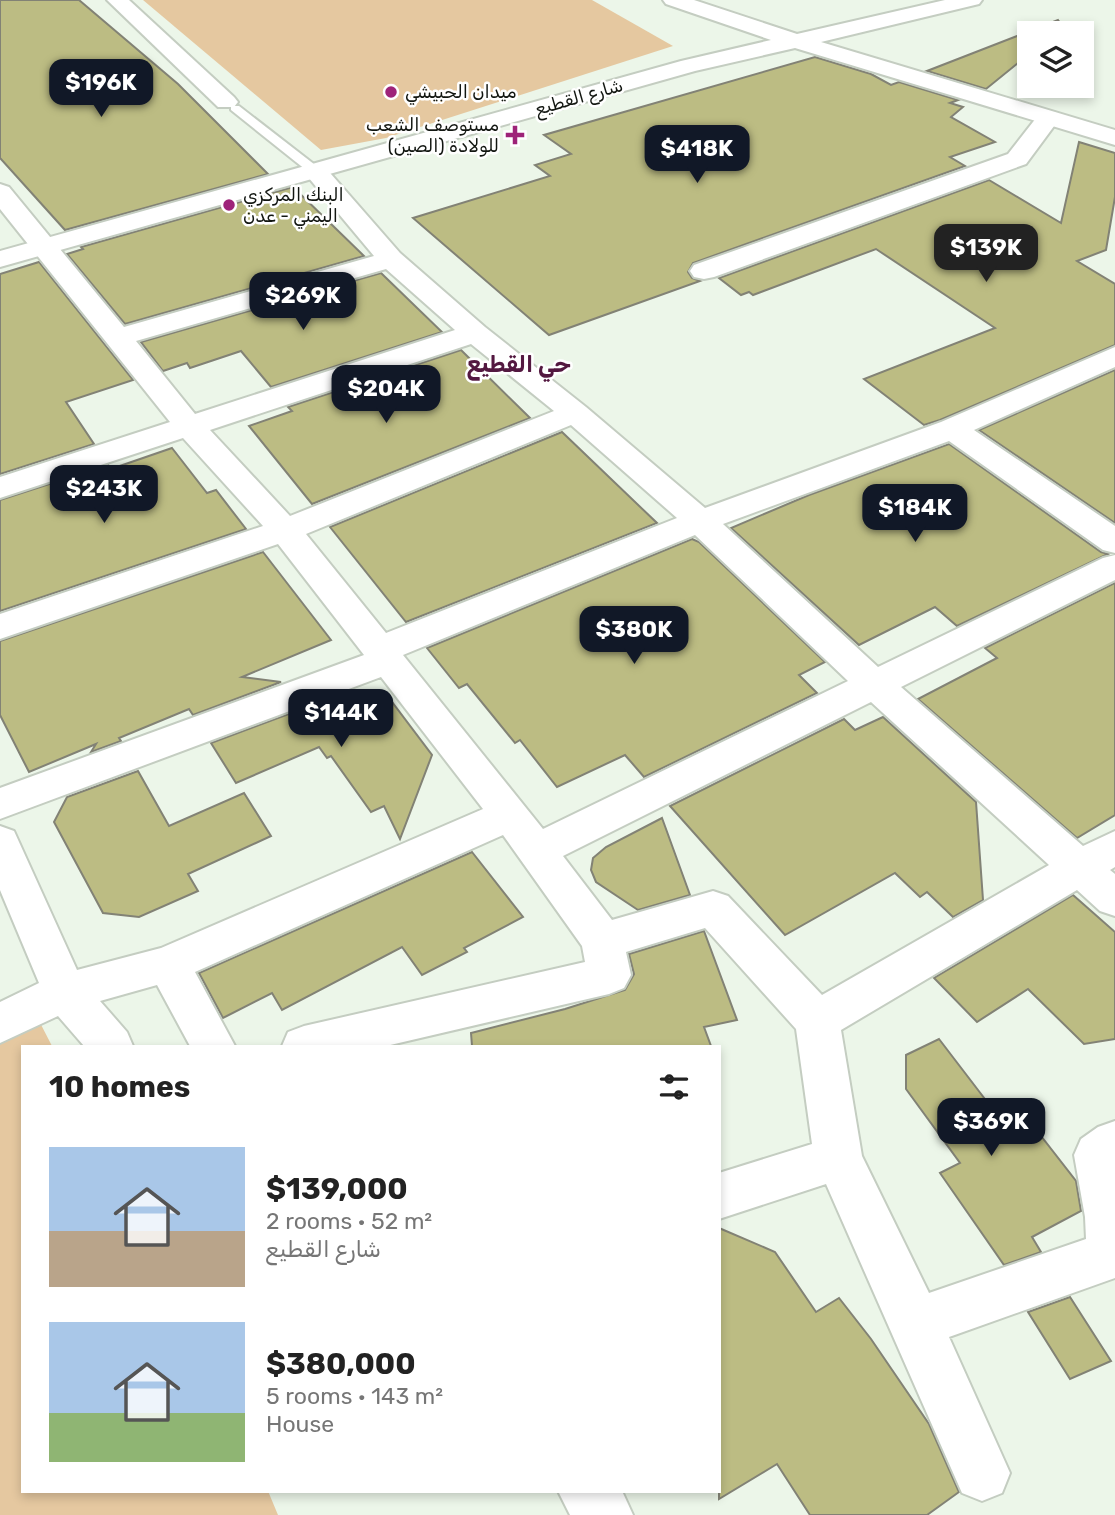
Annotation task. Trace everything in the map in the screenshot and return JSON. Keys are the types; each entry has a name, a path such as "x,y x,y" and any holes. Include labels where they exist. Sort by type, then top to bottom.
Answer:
{"street":[{"path":"117,0 231,105"},
{"path":"673,0 795,41 1115,138"},
{"name":"شارع القطيع","path":"0,258 689,66 972,0"},
{"path":"704,271 1017,159 1048,118"},
{"path":"315,172 391,259 475,333 575,413 700,520 874,684 1097,857 1115,898"},
{"path":"0,192 188,425 285,530 510,815 603,941 609,975 308,1045"},
{"path":"116,338 391,259"},
{"path":"0,488 475,333"},
{"path":"0,804 384,655 700,520 952,429 1115,356"},
{"path":"0,627 285,530 575,413"},
{"path":"952,429 1115,542"},
{"path":"536,851 1115,566"},
{"path":"0,1023 65,992 168,964 510,815"},
{"path":"0,842 65,992 110,1045"},
{"path":"817,1021 1097,857"},
{"path":"603,941 713,908 817,1021 838,1158 916,1323 982,1473"},
{"path":"168,964 212,1045"},
{"path":"916,1323 1111,1255 1110,1217 1098,1155 1115,1143"},
{"path":"721,1195 838,1158"},
{"path":"588,1493 605,1515"}],"lane":[{"path":"231,105 315,172"}],"shaded area":[{"name":"ميدان الحبيشي","path":"143,0 592,0 673,46 386,138 321,150"},
{"path":"35,1013 51,1045 21,1045 21,1493 269,1493 278,1515 0,1515 0,1029"}],"building":[{"path":"0,0 79,0 178,84 268,174 65,230 0,158"},
{"path":"1017,36 1017,64 986,89 927,71"},
{"path":"815,57 871,74 891,85 899,82 958,100 950,103 963,107 951,117 995,142 950,157 965,166 693,263 688,272 692,278 700,281 549,335 413,218 550,176 535,165 571,154 544,135"},
{"path":"1079,142 1115,153 1115,197 1106,250 1077,261 1115,284 1115,345 940,420 924,425 864,379 995,328 876,249 753,295 749,292 741,295 719,278 989,180 1061,223"},
{"path":"293,187 364,256 125,324 67,254 83,249 81,247"},
{"path":"39,262 133,380 66,402 94,444 0,474 0,274"},
{"path":"381,273 442,332 271,387 241,351 190,368 187,363 163,371 141,342"},
{"path":"461,350 530,418 312,504 249,426 292,411 288,407"},
{"path":"1115,370 1115,523 979,430"},
{"path":"562,432 657,523 406,622 330,527"},
{"path":"949,444 1101,552 1108,554 957,626 935,607 859,645 731,528 809,495"},
{"path":"172,448 207,493 216,490 246,529 0,611 0,500 108,465 111,469"},
{"path":"692,539 699,542 825,662 799,675 817,693 644,777 625,755 557,787 520,740 515,743 467,684 459,688 427,648"},
{"path":"263,552 331,640 242,677 281,682 193,715 189,709 119,738 121,741 91,752 96,744 29,772 0,715 0,641"},
{"path":"1115,583 1115,815 1077,838 918,699 997,658 985,648"},
{"path":"348,692 389,698 432,755 400,839 384,806 371,812 331,756 327,758 319,747 236,783 211,743"},
{"path":"883,717 976,802 983,900 953,917 927,892 920,897 895,873 785,935 670,806 844,719 855,730"},
{"path":"138,771 169,826 244,793 271,836 188,874 198,891 139,917 103,913 54,822 67,797"},
{"path":"662,818 690,895 638,910 596,882 591,870 593,858 606,847"},
{"path":"472,852 523,917 464,948 467,952 422,975 402,947 282,1010 272,993 223,1018 199,973"},
{"path":"1073,895 1115,932 1115,1039 1084,1044 1028,989 977,1022 934,978"},
{"path":"704,931 737,1020 704,1027 711,1045 472,1045 471,1033 565,1009 625,990 634,974 629,954"},
{"path":"939,1039 1014,1137 1034,1127 1076,1181 1081,1211 1032,1237 1041,1252 1004,1265 940,1173 960,1163 906,1089 906,1055"},
{"path":"721,1229 775,1252 816,1312 839,1298 871,1339 929,1424 959,1492 927,1515 810,1515 777,1464 719,1499"},
{"path":"1070,1297 1111,1361 1070,1379 1028,1312"}],"place":[{"name":"ميدان الحبيشي","path":"391,92"},
{"name":"مستوصف الشعب (الصين) للولادة","path":"515,135"},
{"name":"البنك المركزي اليمني - عدن","path":"229,205"}],"district":[{"name":"حي القطيع","path":"519,364"}]}
